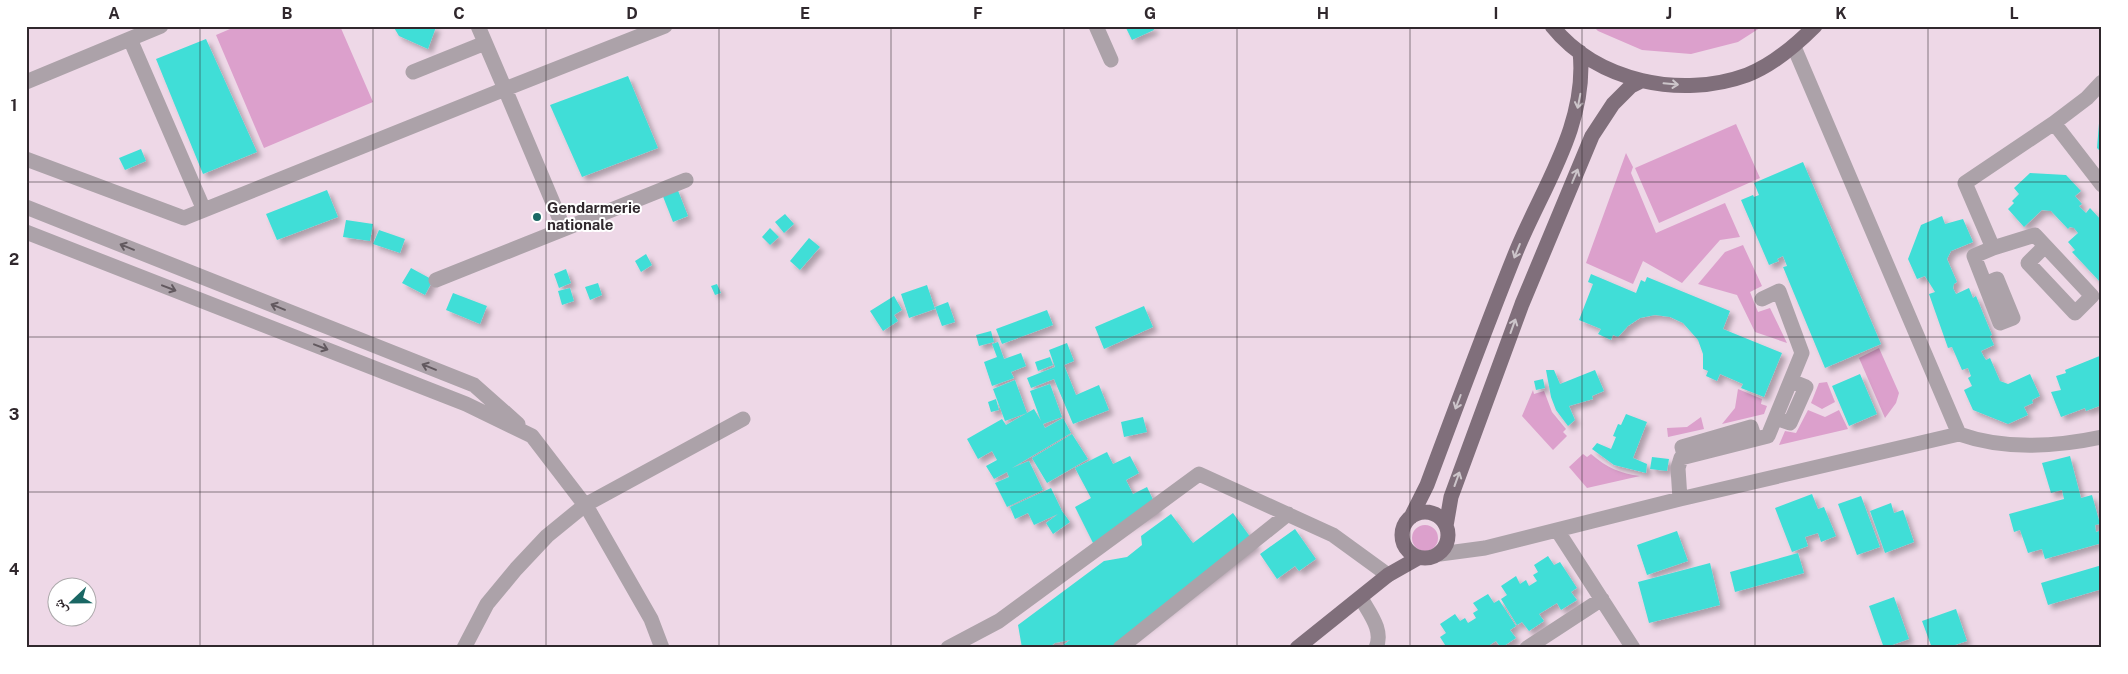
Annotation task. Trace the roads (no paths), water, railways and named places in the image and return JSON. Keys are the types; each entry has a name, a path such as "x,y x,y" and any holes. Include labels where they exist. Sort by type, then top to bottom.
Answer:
{"main road":[{"path":"1552,26 1580,52 1609,70 1641,81 1695,86 1748,75 1794,47 1815,26"},
{"path":"1388,575 1402,542 1402,528 1427,485 1519,246 1570,130 1580,91 1580,52"},
{"path":"1297,648 1388,575 1418,558 1433,558 1440,554 1448,541 1446,526 1451,497 1522,304 1592,136 1613,104 1631,86 1641,81"},
{"path":"1410,517 1417,513 1431,512 1437,515 1446,526"},
{"path":"1402,542 1405,549 1418,558"}],"street":[{"path":"26,82 161,26"},
{"path":"478,26 564,229"},
{"path":"26,159 184,218 665,26"},
{"path":"1096,26 1111,60"},
{"path":"130,39 204,210"},
{"path":"413,72 485,43"},
{"path":"1794,47 1959,434"},
{"path":"1993,248 1965,183 2054,123 2081,103 2102,82"},
{"path":"2054,123 2102,185"},
{"path":"436,280 686,180"},
{"path":"26,206 474,385 532,436 585,504 651,619 662,648"},
{"path":"26,232 466,404 532,436"},
{"path":"1985,284 1974,256 2035,235 2045,246"},
{"path":"1680,499 1678,468 1681,458 1768,436 1776,418 1802,354 1779,291 1762,299"},
{"path":"464,648 487,604 516,569 548,536 585,504 742,419"},
{"path":"1440,554 1479,549 1680,499 1959,434 1983,442 2020,445 2072,442 2102,437"},
{"path":"948,648 999,620 1199,474 1333,535 1388,575"},
{"path":"1120,648 1288,514"},
{"path":"1557,530 1634,648"},
{"path":"1361,598 1377,629 1378,640 1376,648"},
{"path":"1527,648 1602,599"}],"place":[{"name":"Gendarmerie nationale","path":"537,217"}]}
